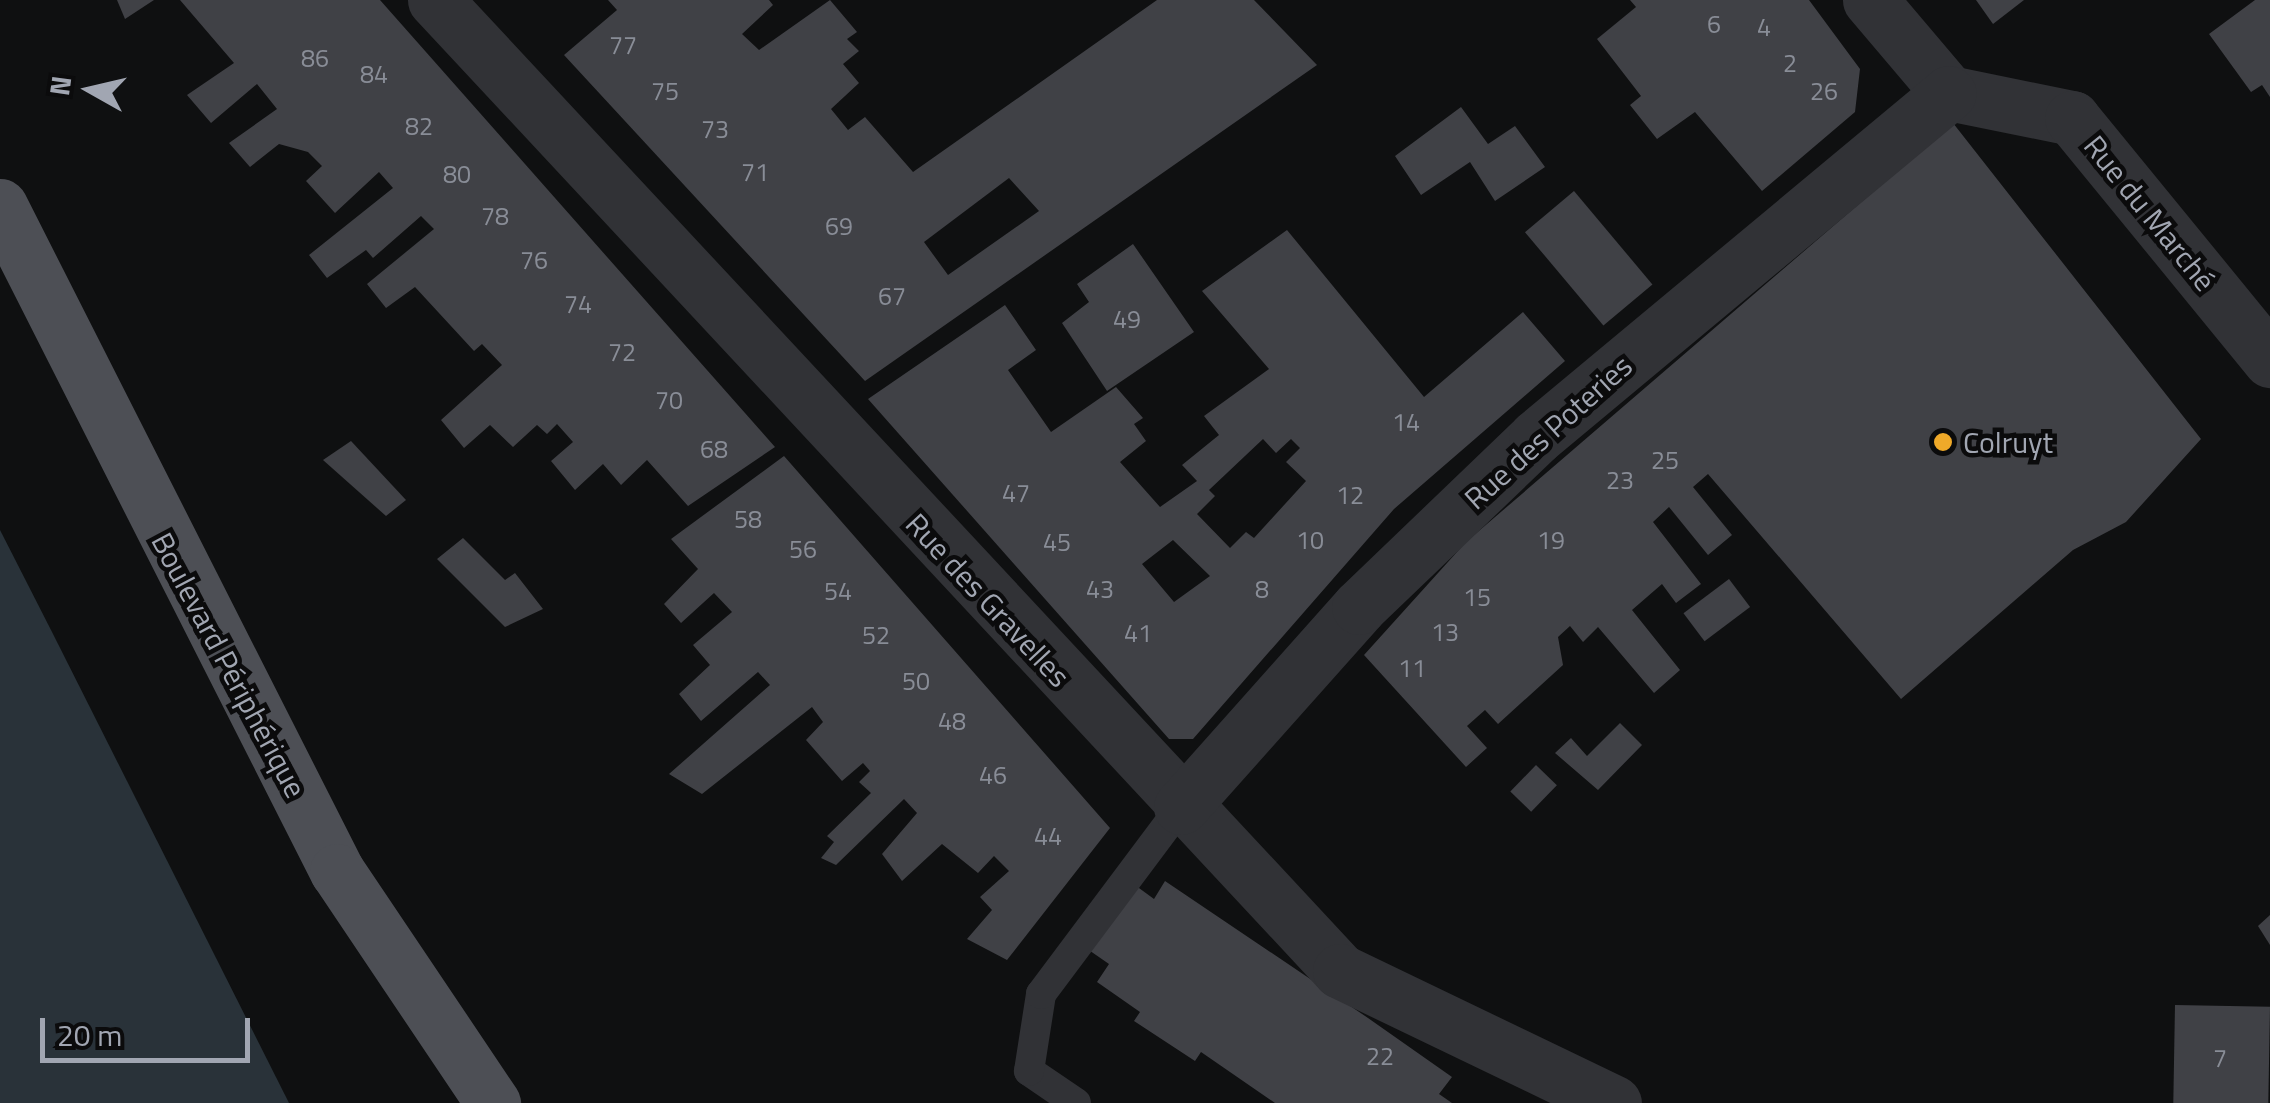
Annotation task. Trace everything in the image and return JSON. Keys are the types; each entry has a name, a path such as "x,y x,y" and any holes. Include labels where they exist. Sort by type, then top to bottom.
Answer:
{"main road":[{"name":"Boulevard Périphérique","path":"0,206 338,871 494,1103"},
{"path":"338,871 460,1103"}],"street":[{"name":"Rue des Gravelles","path":"434,0 1180,807 1340,971 1614,1103"},
{"path":"1870,0 1948,93"},
{"name":"Rue des Poteries","path":"1180,807 1359,606 1536,437 1948,93"},
{"name":"Rue du Marché","path":"1948,93 2072,118 2270,360"}],"lane":[{"path":"1076,1103 1029,1070 1041,994 1180,807"}],"shaded area":[{"path":"0,530 53,634 289,1103 0,1103"}],"building":[{"path":"117,0 154,0 125,19"},
{"path":"180,0 380,0 775,447 688,506 647,460 621,485 603,464 575,490 551,461 573,442 557,424 547,434 537,425 513,447 490,425 464,448 441,420 502,365 482,344 474,351 415,287 386,308 367,284 434,229 421,216 373,258 366,250 327,278 309,255 393,188 379,172 335,213 306,181 322,166 308,152 279,144 250,167 229,143 277,109 257,84 211,123 187,95 234,63"},
{"path":"608,0 769,0 773,5 742,34 759,50 830,0 857,32 847,39 859,51 843,64 859,83 831,109 848,130 865,117 913,172 1157,0 1254,0 1317,65 865,381 564,55 617,10","holes":["1009,178 1039,211 948,275 924,242"]},
{"path":"1630,0 1809,0 1860,69 1855,112 1762,191 1695,112 1657,139 1630,105 1641,96 1597,39 1636,7"},
{"path":"1976,0 2024,0 1993,24"},
{"path":"2255,0 2270,0 2270,97 2262,85 2251,92 2209,34"},
{"path":"1461,107 1488,144 1515,126 1545,167 1495,201 1470,162 1421,195 1395,156"},
{"name":"Colruyt","path":"1953,123 2201,439 2126,522 2073,550 1901,699 1708,474 1693,487 1732,535 1708,555 1669,507 1653,522 1701,584 1676,603 1662,584 1632,610 1680,670 1654,693 1598,627 1583,642 1570,626 1558,637 1563,665 1498,724 1485,710 1467,726 1487,748 1466,767 1364,655 1466,542"},
{"path":"1574,191 1652,284 1603,326 1525,232"},
{"path":"1287,230 1424,397 1523,312 1565,361 1394,509 1193,739 1169,739 868,399 1005,305 1036,350 1008,370 1051,432 1116,387 1143,418 1134,424 1146,441 1120,462 1160,507 1197,481 1182,465 1219,435 1204,416 1269,369 1202,291","holes":["1263,439 1276,453 1291,439 1300,448 1286,462 1306,481 1254,538 1246,532 1230,548 1197,514 1215,496 1209,490","1173,540 1210,576 1174,602 1142,564"]},
{"path":"1133,244 1194,332 1107,391 1062,323 1089,302 1077,284"},
{"path":"351,441 406,500 386,516 323,460"},
{"path":"784,456 1110,828 1007,960 967,939 992,910 980,897 1009,871 994,856 978,873 942,844 902,881 882,854 917,813 904,799 836,865 821,858 834,842 827,836 871,793 859,782 870,771 863,763 842,781 806,740 823,722 812,707 702,794 669,774 770,685 758,672 701,721 679,694 710,665 693,645 732,612 714,593 681,623 664,604 698,569 671,539"},
{"path":"463,538 505,580 515,573 543,609 505,627 437,559"},
{"path":"1729,579 1750,607 1705,641 1683,613"},
{"path":"1620,723 1642,745 1598,790 1555,753 1571,738 1587,756"},
{"path":"1536,765 1557,785 1531,812 1510,792"},
{"path":"1128,880 1154,899 1165,881 1368,1018 1452,1077 1439,1094 1452,1103 1275,1103 1201,1052 1195,1061 1134,1021 1140,1012 1097,982 1109,964 1083,946"},
{"path":"2270,915 2270,945 2258,926"},
{"path":"2175,1005 2270,1007 2268,1103 2173,1103"}],"place":[{"name":"Colruyt","path":"1943,442"}]}
